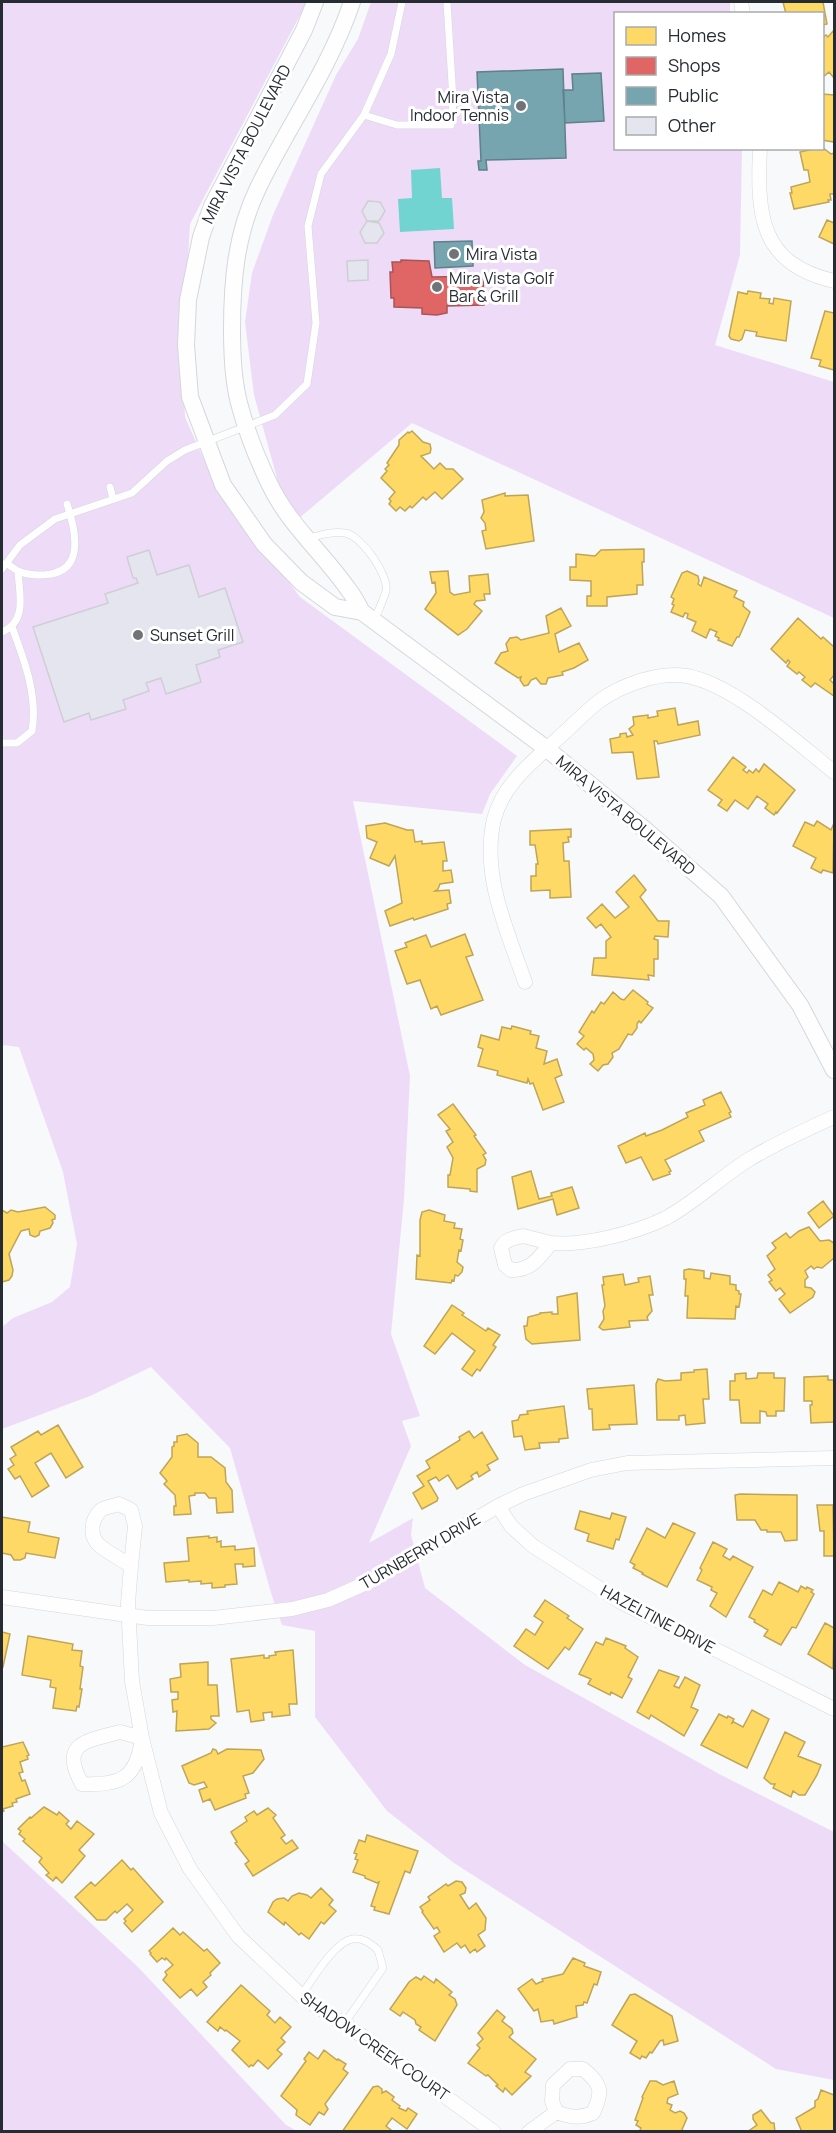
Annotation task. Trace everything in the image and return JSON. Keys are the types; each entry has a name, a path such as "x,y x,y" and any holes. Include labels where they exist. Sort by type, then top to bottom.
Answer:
{"street":[{"name":"MIRA VISTA BOULEVARD","path":"315,2 304,30 212,206 201,237 188,300 186,345 190,397 223,485 264,543 301,582 335,607 368,617 547,748 721,896 800,1005 834,1070"},
{"name":"MIRA VISTA BOULEVARD","path":"351,2 342,30 258,189 244,223 235,260 232,295 232,352 238,400 246,427 270,486 306,538 349,589 368,617"},
{"path":"759,150 758,192 764,226 773,246 794,265 834,281"},
{"path":"525,982 492,878 491,846 494,819 508,788 520,772 599,701 630,685 667,674 688,676 737,696 834,772"},
{"path":"551,1243 588,1242 646,1226 667,1217 749,1160 791,1136 834,1117"},
{"name":"TURNBERRY DRIVE","path":"2,1597 148,1618 213,1618 292,1609 328,1600 373,1580 498,1506 556,1481 591,1470 627,1463 834,1458"},
{"name":"HAZELTINE DRIVE","path":"498,1506 511,1526 533,1546 619,1601 834,1708"},
{"name":"SHADOW CREEK COURT","path":"131,1566 128,1615 132,1681 142,1738 161,1813 190,1869 238,1936 301,1995 494,2132"},
{"name":"SHADOW CREEK COURT","path":"120,1732 142,1738 140,1757 131,1772 121,1780 96,1785 82,1784 74,1771 72,1756 76,1748 84,1742 120,1732"},
{"path":"529,2132 556,2112"}],"lane":[{"path":"67,504 70,513 74,547 71,561 61,570 41,575 4,566 20,545 54,519 70,513 132,493 167,461 205,441 275,415 307,384 316,323 308,226 321,174 364,115 390,54 402,2"},
{"path":"364,115 397,125 451,124 453,100 447,2"},
{"path":"110,487 113,499"},
{"path":"306,538 333,532 348,533 364,546 382,570 386,589 368,617"},
{"path":"2,632 12,627 18,616 21,599 18,570"},
{"path":"2,743 17,743 32,730 34,719 33,700 26,666 12,627"},
{"path":"301,1995 337,1948 352,1939 364,1940 378,1950 382,1968 344,2024"}],"shaded area":[{"path":"2,2 307,2 190,224 182,361 185,417 214,483 300,597 517,756 490,794 482,814 353,801 410,1076 404,1199 391,1334 420,1416 402,1421 411,1446 369,1543 413,1518 411,1535 425,1588 525,1665 721,1775 834,1832 834,2080 776,2069 454,1863 387,1811 315,1717 315,1631 282,1625 230,1448 151,1367 90,1396 2,1429 2,1327 13,1318 52,1302 70,1287 77,1244 63,1172 19,1047 2,1045"},
{"path":"371,2 730,2 730,12 614,12 614,150 742,150 740,255 715,345 834,382 834,618 412,423 298,519 279,485 254,395 245,322 252,273 273,215 336,75 358,39"},
{"path":"2,1841 138,1967 286,2125 297,2131 2,2131"}],"water":[{"path":"440,168 442,198 452,198 454,229 400,232 398,199 412,198 411,170"}],"building: Homes":[{"path":"783,2 823,2 827,24 824,25 824,12 786,12"},
{"path":"834,30 834,78 829,72 824,76 824,36 828,37"},
{"path":"824,94 834,95 834,142 824,140"},
{"path":"824,149 831,154 834,153 834,194 830,194 829,202 794,209 790,193 792,193 791,187 810,182 808,170 804,170 800,152"},
{"path":"827,220 834,223 834,244 819,237"},
{"path":"748,291 761,293 760,298 770,299 769,303 773,304 774,298 791,301 786,341 756,336 757,332 745,330 739,341 731,339 729,336 738,292 747,294"},
{"path":"825,311 834,313 834,370 819,366 821,360 811,358"},
{"path":"412,431 423,442 430,444 430,453 421,456 434,469 440,463 446,469 453,469 463,479 442,499 435,492 426,500 423,497 412,508 410,506 405,511 400,507 396,511 389,504 391,501 389,499 395,492 381,478 387,471 385,469 389,465 387,463 399,445 399,440"},
{"path":"505,493 505,496 528,495 534,541 486,549 482,531 486,530 481,518 484,512 482,500"},
{"path":"644,549 643,585 637,585 637,594 607,597 607,606 587,606 587,596 591,596 591,581 570,580 570,567 576,567 576,554 595,556 601,550"},
{"path":"448,571 450,592 454,595 470,592 469,576 488,574 490,594 484,594 485,600 476,601 474,604 482,611 467,629 458,635 425,609 436,593 435,582 432,583 430,572"},
{"path":"687,571 698,576 698,584 701,586 704,577 737,591 734,597 744,602 743,606 750,612 739,637 732,646 718,640 719,638 715,636 717,632 710,629 706,638 692,631 696,622 687,618 688,614 685,613 683,617 671,612 674,599 671,597 682,573"},
{"path":"561,608 571,626 555,634 559,652 579,643 588,660 562,672 563,675 548,678 546,684 541,684 536,678 524,686 520,680 521,677 518,678 495,663 501,653 508,651 506,644 510,638 517,637 521,640 549,633 546,616"},
{"path":"798,618 821,639 823,637 834,647 834,675 830,680 834,684 834,696 815,683 811,687 802,680 805,677 787,666 790,662 788,660 786,663 771,649"},
{"path":"675,708 678,725 698,721 700,735 658,744 654,741 659,777 637,779 633,752 612,753 610,739 620,737 620,734 626,733 627,737 633,735 629,729 634,725 633,717 658,716 657,711"},
{"path":"733,757 746,767 743,770 747,773 749,770 753,773 756,769 759,772 764,764 795,790 777,813 774,815 765,808 768,804 757,796 748,809 735,800 727,811 718,805 722,800 708,790"},
{"path":"817,821 831,830 834,823 833,873 823,870 821,873 811,868 816,858 793,846 805,822 814,826"},
{"path":"385,823 413,830 415,842 422,841 422,844 444,842 447,861 443,861 443,871 451,870 453,882 440,884 435,891 449,890 451,903 447,904 448,909 390,926 385,911 402,903 395,856 389,866 370,858 377,842 367,838 366,826"},
{"path":"571,829 569,842 563,843 564,861 569,861 571,897 550,898 550,890 531,891 531,876 536,876 536,864 538,864 535,845 530,845 530,831"},
{"path":"634,875 646,890 640,897 658,921 669,921 668,937 655,936 654,939 658,940 658,959 654,959 654,976 648,975 649,980 592,975 594,958 606,958 606,941 611,937 601,924 596,928 587,918 602,904 615,918 629,907 616,892"},
{"path":"465,934 473,955 466,957 483,1000 441,1015 437,1006 431,1009 420,980 407,984 395,951 407,947 405,943 426,935 431,947"},
{"path":"633,990 653,1008 641,1023 639,1021 632,1035 628,1034 619,1049 612,1053 613,1057 608,1064 603,1065 598,1071 590,1064 594,1060 593,1054 577,1044 584,1036 579,1032 592,1011 594,1013 601,1002 604,1004 613,992 624,1000"},
{"path":"512,1026 531,1031 530,1034 539,1036 536,1048 547,1051 544,1064 557,1059 562,1075 555,1078 564,1102 543,1110 533,1083 530,1084 528,1079 527,1083 497,1075 498,1071 478,1066 483,1049 478,1047 481,1035 499,1040 502,1027 511,1029"},
{"path":"721,1092 731,1112 729,1113 731,1117 699,1131 704,1141 665,1160 671,1171 670,1174 653,1180 641,1157 626,1163 618,1146 645,1133 646,1136 662,1130 688,1117 686,1113 705,1105 703,1100"},
{"path":"453,1104 486,1153 483,1155 486,1160 485,1165 477,1169 477,1192 448,1187 448,1175 450,1175 453,1158 447,1147 453,1142 446,1131 450,1129 438,1115"},
{"path":"531,1171 539,1199 572,1187 579,1208 557,1215 553,1199 518,1209 512,1177"},
{"path":"823,1201 834,1216 819,1228 808,1213"},
{"path":"45,1207 55,1215 53,1223 50,1228 40,1231 35,1237 30,1235 29,1229 21,1231 9,1254 13,1270 12,1276 9,1280 2,1282 2,1210 7,1213 11,1210 18,1212"},
{"path":"429,1210 445,1215 444,1221 455,1223 454,1228 462,1229 460,1239 463,1240 457,1262 463,1267 462,1272 458,1276 455,1275 451,1283 416,1279 417,1255 420,1256 420,1220 422,1212"},
{"path":"809,1227 820,1241 829,1240 834,1243 834,1258 822,1268 814,1269 811,1266 805,1271 808,1277 805,1280 805,1287 815,1292 813,1297 790,1313 779,1299 785,1294 780,1288 776,1291 769,1282 772,1280 768,1275 775,1269 767,1256 776,1248 772,1243 786,1233 790,1238"},
{"path":"684,1270 704,1271 704,1278 710,1279 711,1273 730,1276 730,1284 736,1285 736,1290 741,1294 739,1307 736,1306 735,1319 687,1318 688,1296 685,1296"},
{"path":"623,1274 625,1285 639,1282 638,1278 650,1276 653,1295 649,1295 652,1311 647,1317 648,1320 629,1321 630,1327 603,1330 599,1327 604,1319 603,1277"},
{"path":"577,1293 580,1340 532,1344 526,1339 524,1326 527,1326 528,1317 540,1313 558,1314 557,1297"},
{"path":"452,1305 464,1313 462,1315 486,1331 488,1328 500,1335 493,1345 496,1347 480,1371 477,1369 472,1376 462,1369 475,1351 452,1333 435,1354 424,1346"},
{"path":"707,1369 709,1399 703,1399 705,1423 686,1425 685,1415 679,1416 679,1420 657,1420 656,1384 658,1379 681,1380 681,1373"},
{"path":"746,1373 746,1379 757,1378 758,1373 774,1373 774,1378 785,1378 784,1411 776,1411 776,1416 767,1416 766,1412 760,1411 760,1423 741,1423 739,1400 730,1400 730,1381 735,1381 735,1374"},
{"path":"828,1376 828,1380 834,1380 834,1422 811,1423 810,1405 812,1401 804,1401 804,1377"},
{"path":"634,1385 637,1424 609,1425 610,1429 593,1430 592,1409 589,1409 587,1389"},
{"path":"564,1406 568,1438 559,1439 559,1442 539,1443 540,1448 525,1450 522,1436 514,1437 512,1421 518,1420 520,1415 528,1414 527,1411"},
{"path":"58,1425 83,1467 66,1478 51,1453 35,1463 49,1486 32,1497 20,1476 15,1479 8,1469 14,1465 10,1459 16,1455 11,1447 38,1431 41,1435"},
{"path":"469,1431 474,1438 482,1432 498,1459 487,1465 490,1470 479,1477 477,1472 471,1476 473,1479 457,1489 448,1475 439,1481 436,1477 428,1481 438,1498 437,1501 422,1509 413,1493 424,1486 417,1476 430,1468 426,1461 460,1440 459,1437"},
{"path":"187,1434 198,1443 198,1457 211,1457 225,1468 226,1482 232,1490 233,1512 217,1513 216,1498 209,1498 205,1493 195,1493 189,1496 191,1514 174,1515 175,1495 164,1484 167,1481 160,1473 172,1457 172,1447 174,1442 177,1442 177,1436"},
{"path":"735,1495 797,1495 797,1540 785,1541 781,1532 761,1530 755,1520 737,1520"},
{"path":"817,1505 833,1505 834,1556 824,1556 824,1531 820,1531"},
{"path":"580,1511 610,1519 612,1513 626,1517 619,1540 616,1539 613,1549 587,1541 589,1534 575,1529"},
{"path":"2,1517 30,1522 28,1532 59,1538 55,1558 26,1553 25,1558 14,1560 11,1555 2,1553"},
{"path":"673,1523 695,1533 667,1587 633,1568 635,1565 630,1562 647,1528 665,1538"},
{"path":"209,1536 209,1538 217,1537 217,1542 221,1541 221,1547 235,1546 235,1550 254,1548 255,1566 243,1567 243,1564 235,1564 237,1584 225,1585 225,1587 212,1588 212,1583 201,1584 201,1581 166,1582 164,1563 189,1561 187,1538"},
{"path":"713,1542 727,1549 723,1556 730,1560 733,1556 753,1567 726,1617 710,1606 717,1593 711,1590 712,1587 697,1580 702,1570 700,1568"},
{"path":"779,1582 798,1592 801,1586 806,1589 807,1587 813,1590 811,1592 814,1594 796,1628 792,1627 781,1645 764,1636 768,1630 749,1617 763,1590 772,1595"},
{"path":"545,1600 569,1616 567,1618 583,1629 569,1650 565,1647 548,1669 514,1646 526,1629 535,1635 543,1622 534,1616"},
{"path":"825,1623 834,1628 833,1669 808,1654"},
{"path":"2,1632 10,1634 3,1667 2,1667"},
{"path":"28,1636 73,1644 72,1650 82,1651 80,1666 83,1667 80,1689 82,1689 79,1707 77,1706 76,1711 53,1708 56,1688 50,1687 51,1680 22,1675"},
{"path":"606,1638 626,1646 625,1648 638,1657 628,1677 632,1679 622,1698 588,1684 591,1679 579,1674 596,1642 603,1645"},
{"path":"293,1650 297,1704 289,1704 290,1715 272,1717 272,1712 263,1713 264,1720 251,1722 249,1710 237,1712 231,1659 264,1655 264,1658 269,1658 269,1656 276,1655 275,1652"},
{"path":"208,1662 208,1685 217,1685 219,1716 211,1716 216,1723 209,1729 176,1731 177,1711 173,1712 172,1700 178,1699 178,1692 171,1692 170,1679 181,1677 180,1664"},
{"path":"659,1670 679,1677 674,1686 679,1688 685,1677 700,1685 691,1707 698,1710 684,1736 651,1715 649,1719 637,1712"},
{"path":"752,1710 769,1719 747,1768 701,1745 719,1714 734,1719 732,1723 743,1727"},
{"path":"785,1732 805,1742 798,1756 821,1765 805,1795 799,1795 793,1791 791,1797 773,1788 775,1784 771,1784 764,1778"},
{"path":"23,1742 29,1755 28,1759 20,1762 23,1772 19,1773 22,1781 25,1780 30,1794 16,1799 17,1802 12,1803 13,1806 3,1809 2,1812 2,1747"},
{"path":"213,1749 218,1754 227,1749 261,1750 264,1759 253,1773 243,1776 249,1793 245,1794 246,1798 215,1810 210,1799 203,1802 199,1790 207,1787 204,1782 194,1785 189,1783 182,1766 211,1753"},
{"path":"44,1807 57,1815 59,1812 69,1821 66,1824 71,1829 77,1821 94,1834 79,1850 85,1856 62,1883 56,1877 53,1881 46,1875 49,1873 39,1862 42,1858 23,1841 25,1839 19,1834 21,1831 18,1829"},
{"path":"268,1808 276,1815 273,1818 285,1835 281,1838 286,1844 292,1840 298,1848 253,1876 245,1864 249,1861 235,1843 237,1842 231,1832 247,1821 245,1817 254,1811 257,1815"},
{"path":"367,1835 418,1851 410,1873 405,1871 389,1914 374,1910 375,1907 371,1906 379,1882 353,1872 358,1860 355,1859 357,1854 354,1853 359,1840 365,1842"},
{"path":"122,1860 131,1870 133,1868 163,1902 132,1932 124,1923 126,1921 124,1919 133,1910 127,1904 106,1920 97,1920 75,1897 91,1882 95,1886"},
{"path":"456,1881 462,1882 466,1888 465,1893 460,1895 469,1909 476,1903 486,1918 485,1930 478,1935 485,1946 477,1952 475,1949 470,1953 465,1945 461,1948 457,1943 444,1952 434,1936 440,1932 437,1927 434,1929 420,1907 430,1900 428,1897 446,1884 448,1886"},
{"path":"321,1888 333,1900 329,1905 336,1911 324,1924 321,1922 309,1939 301,1933 299,1935 285,1922 284,1925 268,1912 277,1899 284,1898 288,1901 299,1893 311,1898"},
{"path":"173,1928 180,1935 183,1932 204,1951 207,1949 220,1963 203,1982 207,1987 197,1996 191,1989 180,1998 163,1980 167,1975 165,1972 173,1965 166,1958 157,1962 150,1954 149,1951"},
{"path":"573,1958 585,1963 584,1966 601,1972 597,1985 594,1984 587,2003 576,2006 577,2017 554,2024 553,2020 541,2022 538,2009 534,2011 518,1989 532,1979 536,1984 543,1981 542,1979 563,1974"},
{"path":"424,1976 434,1983 436,1979 452,1992 449,1995 455,1999 457,2005 435,2041 419,2030 421,2027 416,2024 415,2020 403,2012 400,2016 390,2009 409,1982 416,1977 421,1980"},
{"path":"241,1985 270,2011 267,2015 275,2023 280,2017 291,2027 281,2038 285,2042 277,2050 282,2054 268,2069 258,2060 249,2067 232,2050 240,2041 226,2030 220,2027 218,2031 207,2022"},
{"path":"635,1994 672,2016 678,2041 664,2045 663,2040 660,2041 652,2053 640,2059 630,2053 637,2041 612,2025 630,1995"},
{"path":"497,2010 505,2017 502,2021 512,2029 513,2033 509,2037 536,2059 525,2072 531,2076 512,2095 505,2088 503,2092 488,2075 486,2076 468,2063 480,2048 477,2045 483,2039 478,2033"},
{"path":"324,2050 346,2064 343,2069 348,2073 325,2104 328,2109 324,2115 319,2112 310,2125 296,2115 297,2110 281,2096 306,2061 304,2059 309,2052 318,2059"},
{"path":"650,2081 663,2085 674,2081 678,2094 668,2098 667,2103 672,2105 670,2110 675,2113 680,2111 687,2118 681,2132 639,2132 641,2128 636,2125 638,2121 635,2120"},
{"path":"378,2086 382,2089 382,2093 386,2091 394,2097 392,2100 400,2106 399,2108 406,2111 408,2108 417,2114 407,2129 392,2118 386,2126 391,2130 389,2132 342,2132 373,2087"},
{"path":"821,2090 834,2095 834,2132 802,2132 796,2118 815,2107 815,2101"},
{"path":"761,2110 771,2123 774,2123 775,2132 747,2132 757,2125 753,2115"}],"building: Shops":[{"name":"Mira Vista Golf Bar & Grill","path":"401,260 429,261 432,277 483,276 484,305 447,306 447,313 437,315 422,314 422,308 394,307 394,298 391,298 390,272 393,272 392,262 401,262"}],"building: Public":[{"name":"Mira Vista Indoor Tennis","path":"563,69 566,158 486,160 487,170 479,170 478,161 481,161 477,72"},
{"path":"601,73 604,121 565,123 563,90 573,90 572,74"},
{"name":"Mira Vista","path":"472,241 473,266 435,268 434,242"}],"building: Other":[{"path":"368,201 380,202 385,211 379,221 367,221 362,211"},
{"path":"367,221 379,223 384,233 377,243 365,243 360,232"},
{"path":"368,260 368,280 348,281 347,261"},
{"name":"Sunset Grill","path":"149,550 157,575 189,565 199,597 225,588 243,642 218,650 220,657 196,665 201,682 166,694 161,678 146,683 149,691 123,700 126,709 91,720 89,713 64,722 33,627 108,603 105,594 138,583 136,578 133,578 127,557"}],"place":[{"name":"Mira Vista Indoor Tennis","path":"521,106"},
{"name":"Mira Vista","path":"454,254"},
{"name":"Mira Vista Golf Bar & Grill","path":"437,287"},
{"name":"Sunset Grill","path":"138,635"}]}
